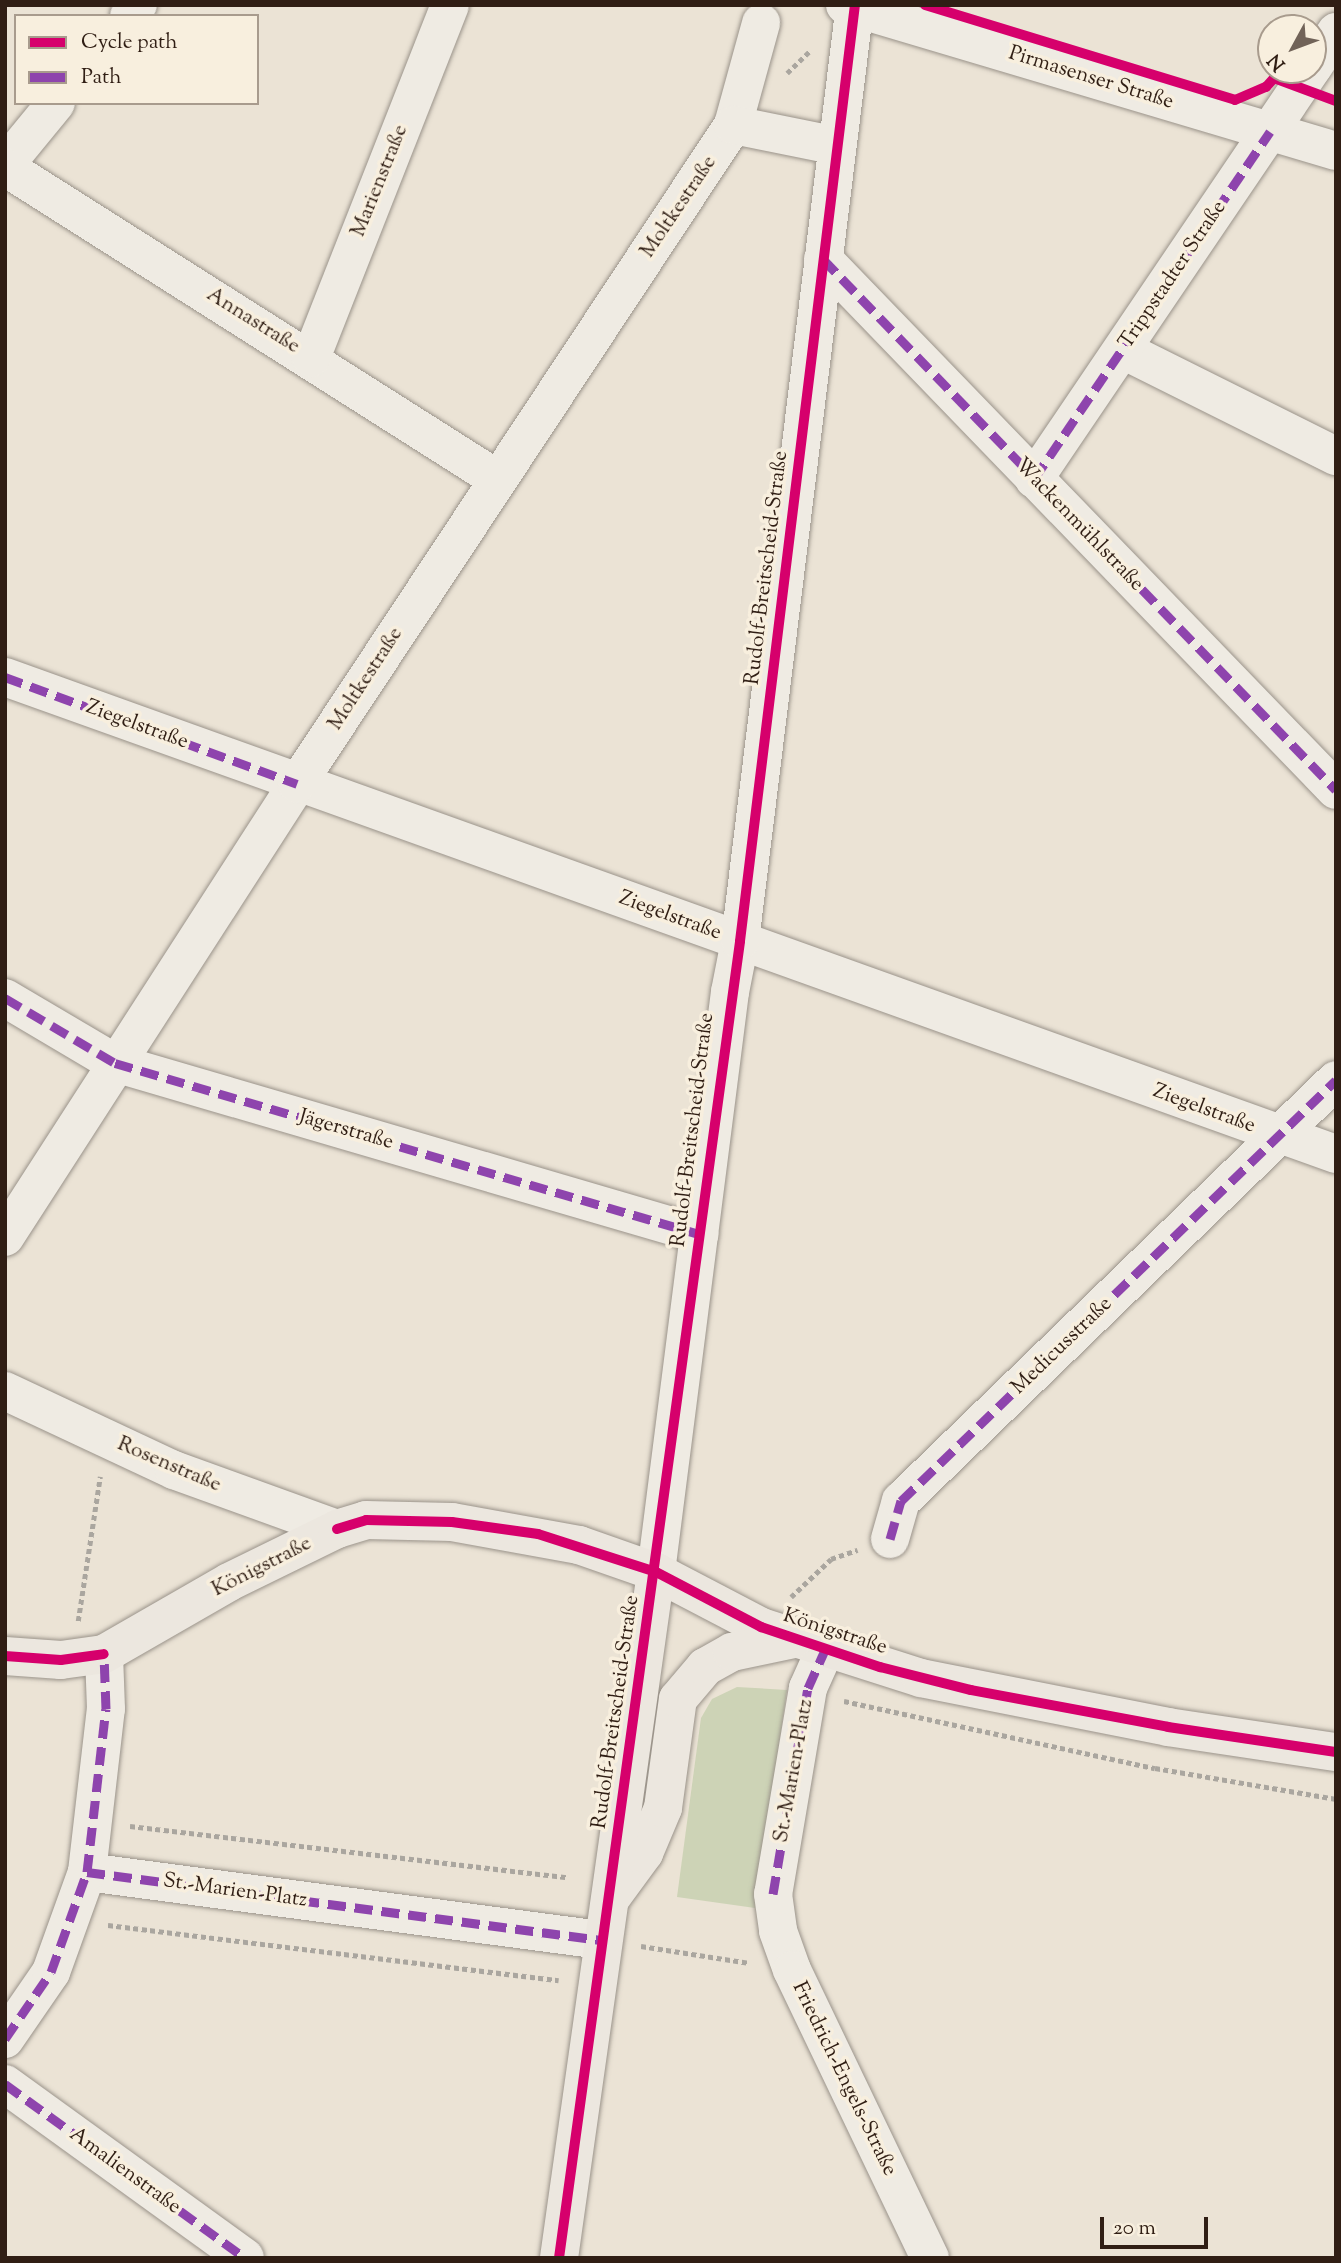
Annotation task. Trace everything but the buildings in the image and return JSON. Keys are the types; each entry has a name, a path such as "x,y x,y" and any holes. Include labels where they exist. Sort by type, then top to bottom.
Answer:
{"main road":[{"name":"Königstraße","path":"5,1656 61,1660 104,1654 229,1582 337,1529 366,1520 452,1522 538,1534 656,1572 705,1601 809,1645 971,1690 1168,1727 1336,1752"},
{"name":"Rudolf-Breitscheid-Straße","path":"559,2258 618,1942 610,1900 656,1572"},
{"path":"610,1900 644,1853 663,1808 678,1699 705,1667 732,1652 809,1645"}],"street":[{"name":"Marienstraße","path":"311,358 450,5"},
{"name":"Pirmasenser Straße","path":"851,6 1336,151"},
{"name":"Rudolf-Breitscheid-Straße","path":"656,1572 740,941 824,259 851,6"},
{"name":"Moltkestraße","path":"5,1237 297,784 733,125 761,23"},
{"name":"Trippstadter Straße","path":"1034,479 1302,84"},
{"path":"5,166 55,105"},
{"path":"733,125 836,146"},
{"name":"Annastraße","path":"5,166 311,358 497,479"},
{"name":"Wackenmühlstraße","path":"824,259 1336,790"},
{"path":"1123,350 1336,456"},
{"name":"Ziegelstraße","path":"5,677 297,784 1336,1154"},
{"name":"Jägerstraße","path":"5,998 115,1063 699,1234"},
{"name":"Medicusstraße","path":"890,1539 901,1501 1336,1080"},
{"name":"Rosenstraße","path":"5,1391 174,1470 337,1529"},
{"name":"St.-Marien-Platz","path":"773,1894 808,1688 809,1645"},
{"path":"5,2039 51,1972 87,1872 106,1709 104,1654"},
{"name":"St.-Marien-Platz","path":"87,1872 618,1942"},
{"name":"Friedrich-Engels-Straße","path":"773,1894 778,1931 792,1970 930,2258"},
{"name":"Amalienstraße","path":"5,2084 245,2258"}],"path":[{"path":"78,1622 102,1467"},
{"path":"790,1598 831,1559 890,1539"},
{"path":"92,1821 567,1877"},
{"path":"69,1920 559,1980"},
{"path":"618,1942 792,1970"}],"green space":[{"path":"737,1687 787,1690 755,1908 677,1897 701,1718 712,1699"}],"marked path":[{"path":"1034,479 1270,132"},
{"path":"823,259 1336,790"},
{"path":"5,677 297,784"},
{"path":"5,998 115,1063 699,1234"},
{"path":"890,1539 901,1501 1336,1080"},
{"path":"773,1894 808,1688 825,1650"},
{"path":"5,2039 51,1972 87,1872 106,1709 104,1654"},
{"path":"87,1872 601,1940"},
{"path":"5,2084 245,2258"}],"cycle path":[{"path":"559,2258 740,941 855,5"},
{"path":"925,5 1235,100 1266,87 1274,78 1336,101"},
{"path":"337,1529 366,1520 452,1522 538,1534 656,1572 761,1627 880,1667 971,1690 1168,1727 1336,1752"},
{"path":"5,1656 61,1660 104,1654"}]}
